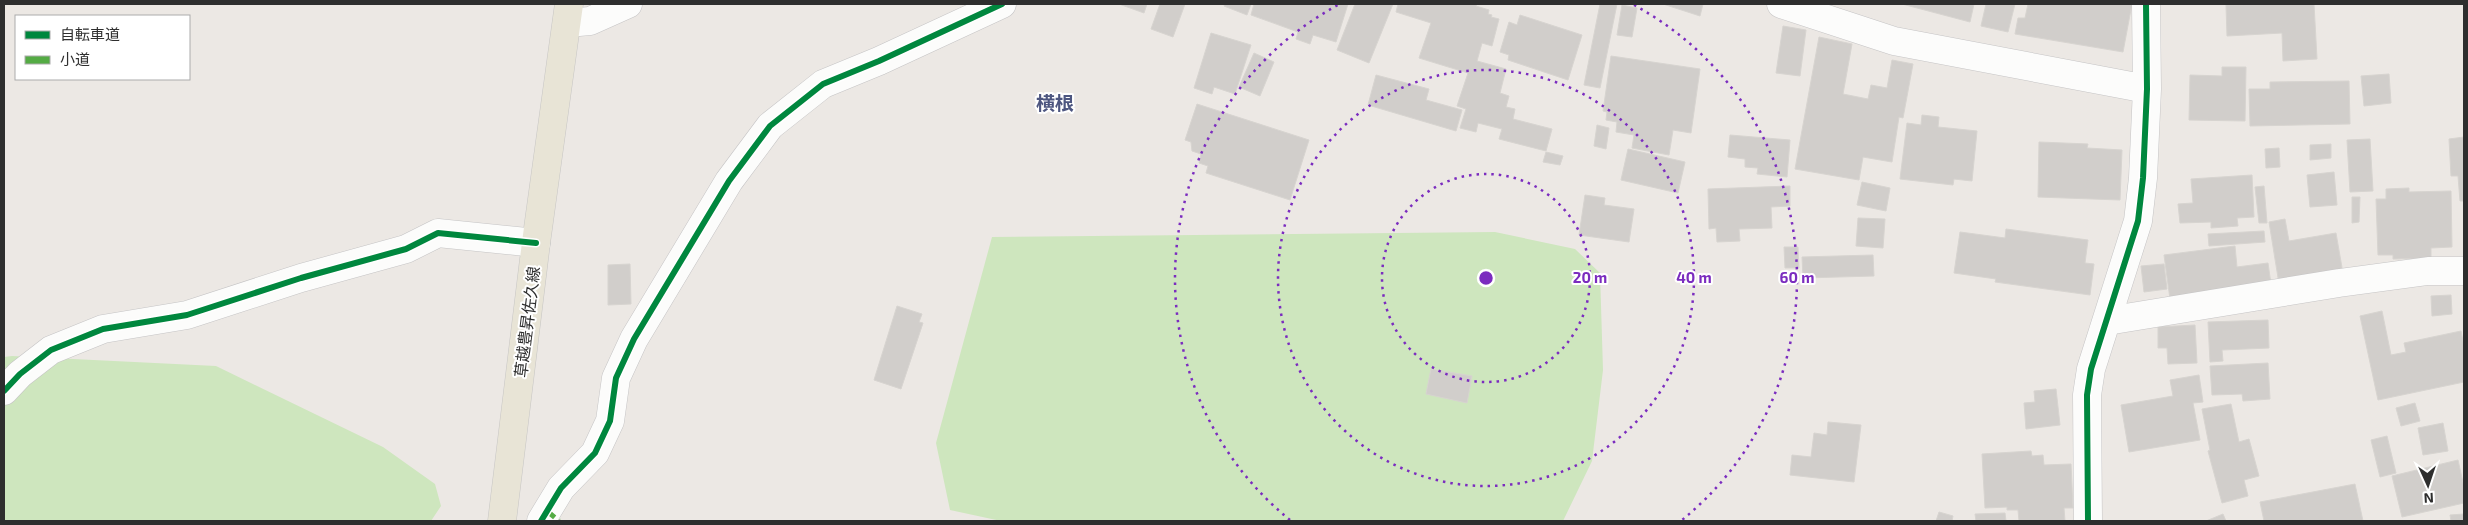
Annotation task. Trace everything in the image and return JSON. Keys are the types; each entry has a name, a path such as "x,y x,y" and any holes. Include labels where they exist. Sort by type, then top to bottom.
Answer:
{"main road":[{"name":"草越豊昇佐久線","path":"502,521 536,243 568,13"}],"street":[{"path":"568,13 590,22 628,4"},
{"path":"542,521 561,488 596,453 610,421 616,378 634,339 729,181 770,126 823,84 879,61 1002,4"},
{"path":"1781,4 1894,41 2147,89"},
{"path":"2088,521 2087,395 2091,369 2138,220 2143,178 2147,89 2146,4"},
{"path":"4,391 20,374 51,350 103,330 187,315 301,278 406,249 438,233 536,243"},
{"path":"2106,321 2339,283 2428,271 2464,271"}],"green space":[{"path":"1495,232 1575,249 1600,273 1603,370 1592,461 1563,521 1001,521 950,510 936,443 992,237"},
{"path":"4,357 216,366 383,447 435,484 441,506 431,521 4,521"}],"building":[{"path":"1119,4 1147,4 1144,13"},
{"path":"1160,4 1185,4 1173,37 1151,29"},
{"path":"1225,4 1251,4 1247,15 1224,6"},
{"path":"1254,4 1348,4 1336,42 1313,35 1310,44 1296,39 1298,32 1251,15"},
{"path":"1355,4 1393,4 1369,63 1337,50"},
{"path":"1398,4 1477,4 1476,6 1489,10 1488,14 1492,15 1491,17 1499,19 1492,46 1482,43 1477,61 1506,69 1500,93 1509,96 1506,107 1515,109 1513,119 1552,129 1546,151 1499,139 1502,129 1478,123 1476,132 1460,128 1466,109 1457,106 1468,73 1419,58 1431,23 1396,12"},
{"path":"1600,4 1617,4 1600,88 1584,85"},
{"path":"1663,4 1703,4 1700,16"},
{"path":"1902,4 1974,4 1970,22"},
{"path":"1986,4 2015,4 2008,32 1981,26"},
{"path":"2028,4 2132,4 2123,52 2015,34 2018,18 2025,18"},
{"path":"2314,4 2317,59 2283,61 2282,33 2227,36 2226,5"},
{"path":"1622,5 1637,8 1632,37 1617,35"},
{"path":"1520,15 1582,35 1568,80 1508,60 1509,55 1500,52 1509,22 1517,25"},
{"path":"1783,26 1806,30 1800,76 1776,73"},
{"path":"1211,33 1251,45 1235,94 1214,87 1212,94 1194,88"},
{"path":"1819,37 1852,44 1843,94 1868,99 1871,85 1887,88 1892,60 1913,64 1903,118 1899,117 1892,162 1863,157 1859,180 1795,169"},
{"path":"1254,53 1274,62 1260,96 1239,87"},
{"path":"1611,56 1700,69 1691,133 1673,130 1669,155 1632,148 1634,135 1616,132 1617,122 1606,120 1607,112 1603,111"},
{"path":"2222,67 2246,67 2245,121 2189,120 2190,75 2222,76"},
{"path":"2389,74 2391,103 2364,106 2361,76"},
{"path":"1376,75 1429,89 1426,100 1462,110 1456,131 1368,105"},
{"path":"2349,81 2350,124 2250,126 2249,89 2270,89 2270,82"},
{"path":"1197,104 1309,140 1290,200 1206,173 1208,166 1199,163 1201,154 1192,151 1191,142 1185,140"},
{"path":"1922,115 1939,117 1938,127 1977,131 1972,181 1954,179 1953,185 1900,179 1907,123 1921,125"},
{"path":"1597,125 1609,128 1606,149 1594,146"},
{"path":"1730,135 1790,140 1787,177 1757,174 1758,168 1745,167 1745,159 1728,157"},
{"path":"2464,137 2464,201 2460,201 2458,176 2451,176 2449,139"},
{"path":"2370,139 2373,191 2350,192 2347,140"},
{"path":"2039,142 2088,144 2087,148 2122,150 2120,200 2038,197"},
{"path":"2331,144 2331,158 2310,160 2310,145"},
{"path":"2279,148 2280,167 2266,168 2265,149"},
{"path":"1628,149 1685,162 1678,193 1621,180"},
{"path":"1546,152 1563,156 1560,165 1543,162"},
{"path":"2334,172 2337,205 2310,207 2307,175"},
{"path":"2252,175 2254,217 2237,218 2238,226 2211,228 2211,222 2180,223 2178,204 2193,203 2191,179"},
{"path":"1862,182 1890,188 1886,211 1857,205"},
{"path":"1790,186 1790,206 1771,207 1772,228 1739,229 1740,241 1717,242 1716,228 1709,229 1708,189"},
{"path":"2264,186 2267,223 2259,223 2255,187"},
{"path":"2409,188 2409,192 2451,191 2452,247 2431,248 2431,258 2393,259 2393,255 2378,255 2376,199 2386,199 2386,189"},
{"path":"1585,195 1605,198 1604,205 1634,209 1629,242 1579,235"},
{"path":"2352,197 2360,197 2359,222 2352,223"},
{"path":"1858,218 1885,219 1883,248 1856,246"},
{"path":"2285,219 2289,241 2336,233 2344,279 2280,290 2269,222"},
{"path":"2006,229 2088,240 2085,263 2094,264 2090,295 1995,282 1996,279 1954,273 1960,232 2005,238"},
{"path":"2264,231 2265,242 2209,246 2208,234"},
{"path":"2235,246 2237,267 2268,263 2272,291 2170,299 2164,255"},
{"path":"1784,247 1798,247 1799,268 1785,268"},
{"path":"1873,255 1874,276 1803,278 1802,257"},
{"path":"630,264 631,304 608,305 608,265"},
{"path":"2164,264 2167,289 2144,292 2141,266"},
{"path":"2451,295 2452,314 2432,316 2431,296"},
{"path":"897,306 922,314 919,322 923,323 901,389 874,380"},
{"path":"2382,311 2391,355 2406,352 2404,343 2461,331 2464,346 2464,382 2378,400 2360,316"},
{"path":"2268,320 2269,348 2222,350 2223,361 2210,362 2208,322"},
{"path":"2195,325 2197,363 2168,364 2167,348 2158,348 2158,327"},
{"path":"2268,363 2270,399 2243,401 2242,394 2212,395 2210,366"},
{"path":"1431,369 1472,376 1467,403 1426,394"},
{"path":"2199,375 2203,402 2193,403 2200,440 2129,452 2121,405 2173,396 2170,380"},
{"path":"2056,389 2060,425 2026,429 2024,403 2035,402 2034,391"},
{"path":"2415,403 2420,421 2401,426 2396,408"},
{"path":"2231,404 2239,442 2249,439 2259,476 2244,480 2248,496 2222,503 2208,451 2210,450 2202,409"},
{"path":"1828,422 1861,425 1854,482 1790,475 1792,455 1811,457 1814,433 1827,435"},
{"path":"2443,423 2448,451 2423,455 2418,428"},
{"path":"2387,436 2396,473 2380,477 2371,440"},
{"path":"2031,451 2032,456 2043,455 2044,465 2071,464 2073,508 2064,508 2065,521 2019,521 2018,510 2007,510 2007,507 1985,508 1982,454"},
{"path":"2458,460 2464,487 2464,503 2402,517 2392,476"},
{"path":"2355,484 2363,521 2264,521 2260,502"},
{"path":"1939,512 1953,516 1952,521 1936,521"},
{"path":"2005,513 2006,521 1976,521 1975,514"},
{"path":"2223,514 2226,521 2206,521"},
{"path":"2464,514 2464,521 2451,521 2450,515"}],"marked path":[{"path":"547,511 559,521"}],"cycle path":[{"path":"541,521 561,488 595,453 610,421 616,378 634,339 729,181 770,126 823,84 879,61 1002,4"},
{"path":"2088,521 2087,395 2091,369 2138,221 2143,178 2147,89 2146,4"},
{"path":"4,391 20,374 51,350 103,329 187,315 301,278 406,249 438,233 536,243"}],"district":[{"name":"横根","path":"1055,103"}]}
